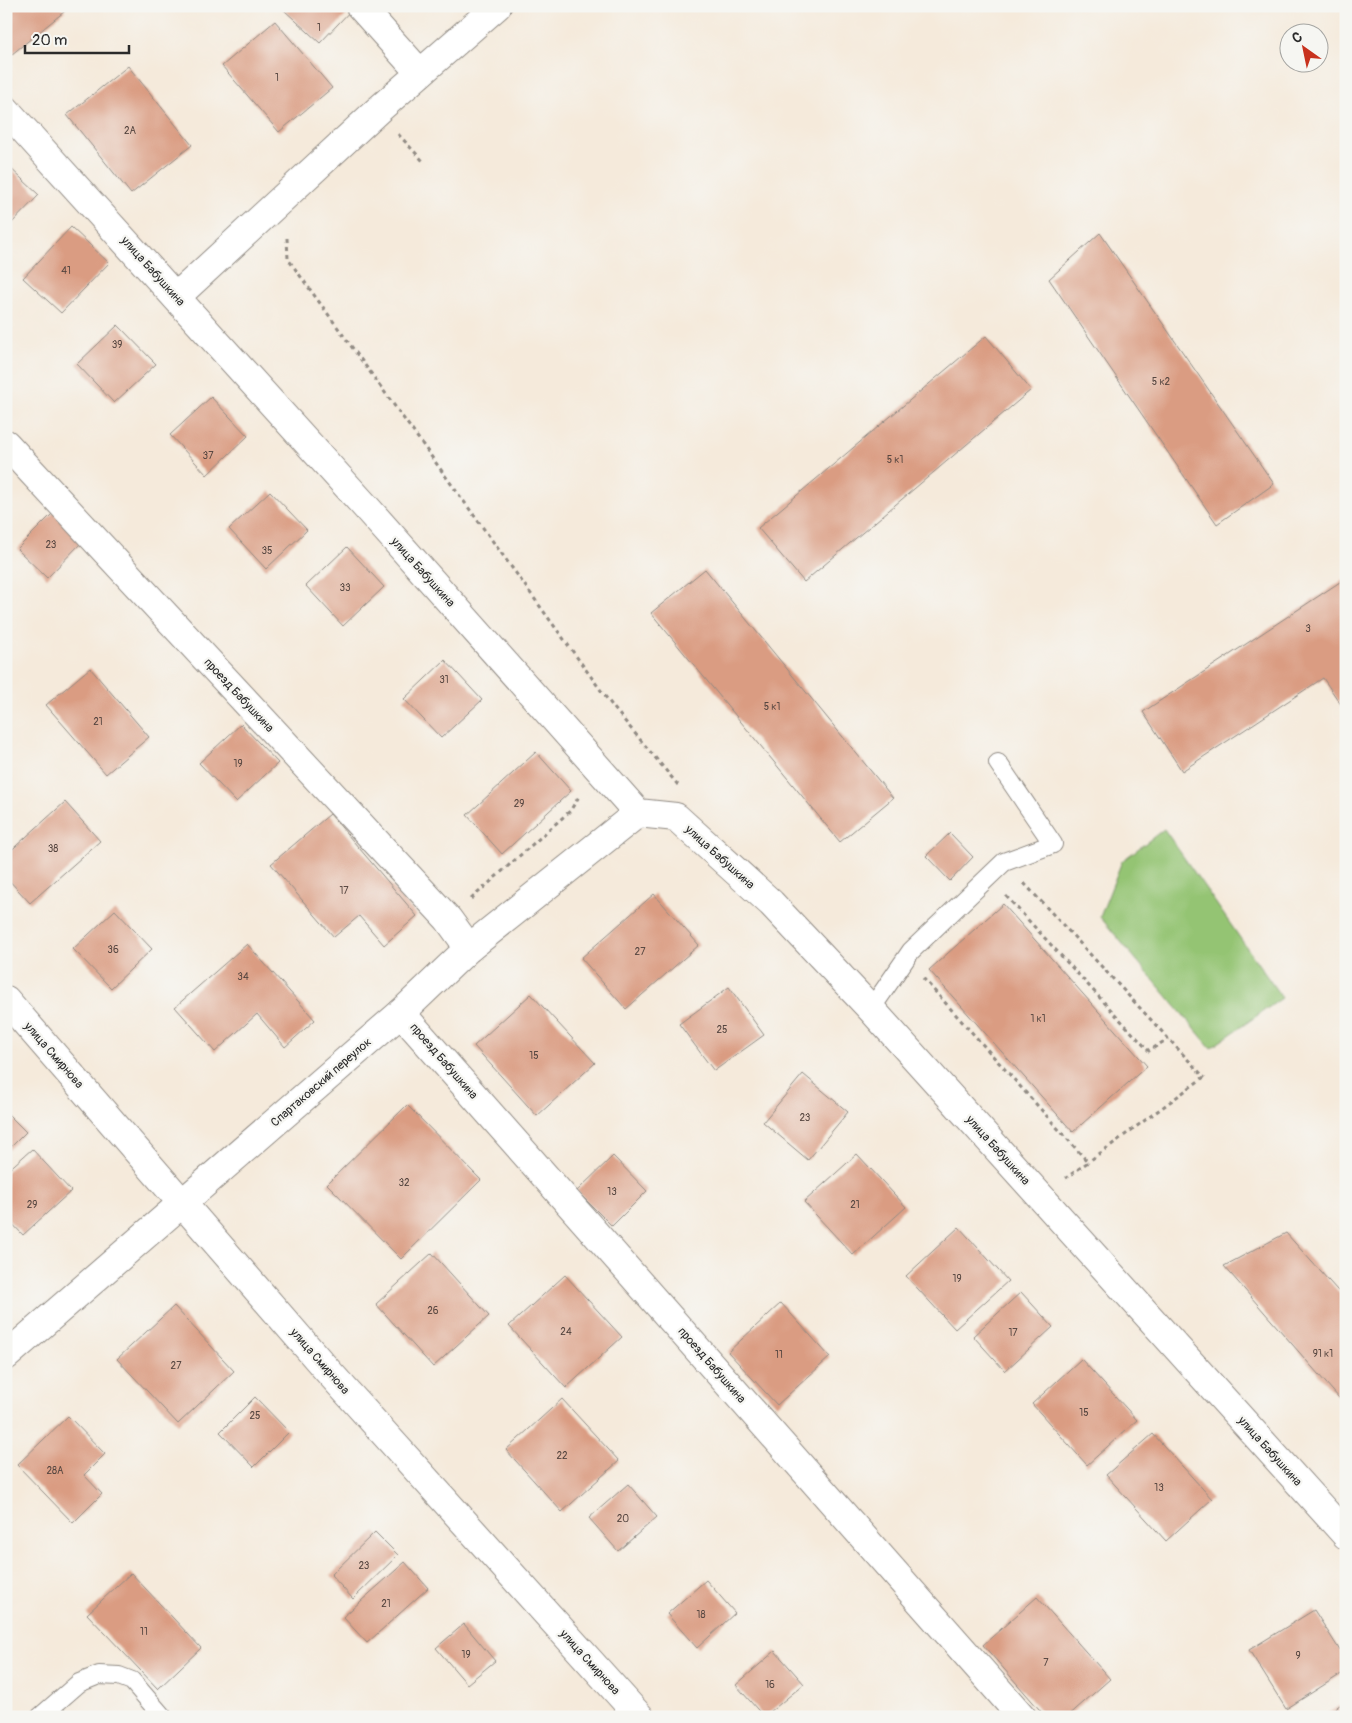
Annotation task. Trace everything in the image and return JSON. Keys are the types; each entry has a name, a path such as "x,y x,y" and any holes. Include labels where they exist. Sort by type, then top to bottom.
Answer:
{"street":[{"path":"360,6 420,73"},
{"path":"176,297 420,73 497,6"},
{"name":"улица Бабушкина","path":"6,110 638,813 676,817 771,903 871,1009 1346,1535"},
{"name":"проезд Бабушкина","path":"6,444 448,919 469,948"},
{"name":"Спартаковский переулок","path":"6,1356 401,1013 469,948 638,813"},
{"name":"улица Смирнова","path":"6,1000 327,1370 640,1717"},
{"name":"проезд Бабушкина","path":"401,1013 1022,1717"}],"lane":[{"path":"871,1009 911,951 1004,862 1053,844 998,763"},
{"path":"40,1717 78,1683 99,1676 118,1676 132,1680 163,1717"}],"path":[{"path":"283,198 288,259 613,707 678,784 676,817"},
{"path":"1004,862 1204,1077 1063,1180"},
{"path":"1003,892 1149,1051 1169,1038"},
{"path":"906,958 1088,1162"}],"green space":[{"path":"1164,829 1282,998 1211,1048 1100,917 1122,861"}],"building":[{"path":"6,6 61,6 65,11 6,59"},
{"path":"287,6 355,6 320,43 284,10"},
{"path":"275,21 332,88 279,132 222,66"},
{"path":"128,66 192,145 131,194 67,115"},
{"path":"6,164 39,195 6,229"},
{"path":"71,227 109,263 61,313 23,278"},
{"path":"1100,233 1274,484 1217,524 1049,279"},
{"path":"118,325 156,364 114,403 77,364"},
{"path":"986,336 1031,390 804,582 758,528"},
{"path":"211,397 248,436 207,475 170,435"},
{"path":"270,491 307,530 266,569 229,529"},
{"path":"55,511 84,540 47,578 17,549"},
{"path":"347,547 384,587 343,626 306,586"},
{"path":"705,569 893,798 840,842 651,613"},
{"path":"1346,578 1346,712 1323,678 1182,771 1143,712"},
{"path":"445,660 482,700 441,738 404,699"},
{"path":"90,668 149,737 106,774 46,705"},
{"path":"241,724 278,763 236,802 199,763"},
{"path":"536,752 571,791 502,854 467,815"},
{"path":"65,802 100,841 30,903 6,877 6,855"},
{"path":"330,814 417,916 384,945 359,916 334,937 271,864"},
{"path":"950,833 973,857 950,881 926,856"},
{"path":"654,894 699,945 626,1009 581,958"},
{"path":"1003,904 1147,1066 1073,1132 929,970"},
{"path":"115,910 152,949 111,988 73,949"},
{"path":"247,944 315,1020 285,1047 257,1014 215,1052 175,1007"},
{"path":"729,987 764,1035 714,1071 679,1024"},
{"path":"531,994 595,1063 537,1116 474,1046"},
{"path":"803,1074 848,1112 808,1160 763,1122"},
{"path":"407,1105 481,1180 401,1259 327,1184"},
{"path":"6,1112 26,1132 6,1152"},
{"path":"32,1149 71,1191 23,1235 6,1217 6,1172"},
{"path":"857,1154 906,1207 853,1255 804,1202"},
{"path":"613,1156 647,1191 612,1226 577,1191"},
{"path":"959,1227 1008,1281 955,1329 906,1276"},
{"path":"1286,1233 1346,1300 1346,1406 1224,1266"},
{"path":"432,1253 489,1316 433,1367 376,1304"},
{"path":"565,1275 622,1337 566,1388 509,1326"},
{"path":"1021,1292 1053,1327 1005,1371 973,1336"},
{"path":"781,1303 830,1357 777,1405 728,1352"},
{"path":"174,1306 234,1371 178,1424 117,1359"},
{"path":"1081,1359 1137,1420 1087,1465 1032,1404"},
{"path":"255,1397 289,1432 254,1467 220,1432"},
{"path":"562,1399 619,1461 562,1512 506,1450"},
{"path":"68,1416 105,1454 84,1475 102,1494 73,1523 17,1465"},
{"path":"1153,1434 1212,1499 1166,1541 1106,1475"},
{"path":"628,1484 657,1517 618,1551 589,1518"},
{"path":"375,1532 398,1555 353,1599 331,1575"},
{"path":"405,1562 428,1588 367,1643 343,1617"},
{"path":"131,1573 201,1648 158,1689 87,1614"},
{"path":"706,1580 735,1613 697,1648 667,1614"},
{"path":"1037,1597 1110,1679 1067,1717 1046,1717 983,1645"},
{"path":"1314,1610 1346,1660 1346,1671 1286,1709 1249,1650"},
{"path":"464,1624 495,1661 467,1684 436,1648"},
{"path":"775,1651 804,1684 764,1717 736,1685"},
{"path":"1346,1701 1346,1717 1322,1717"}]}
